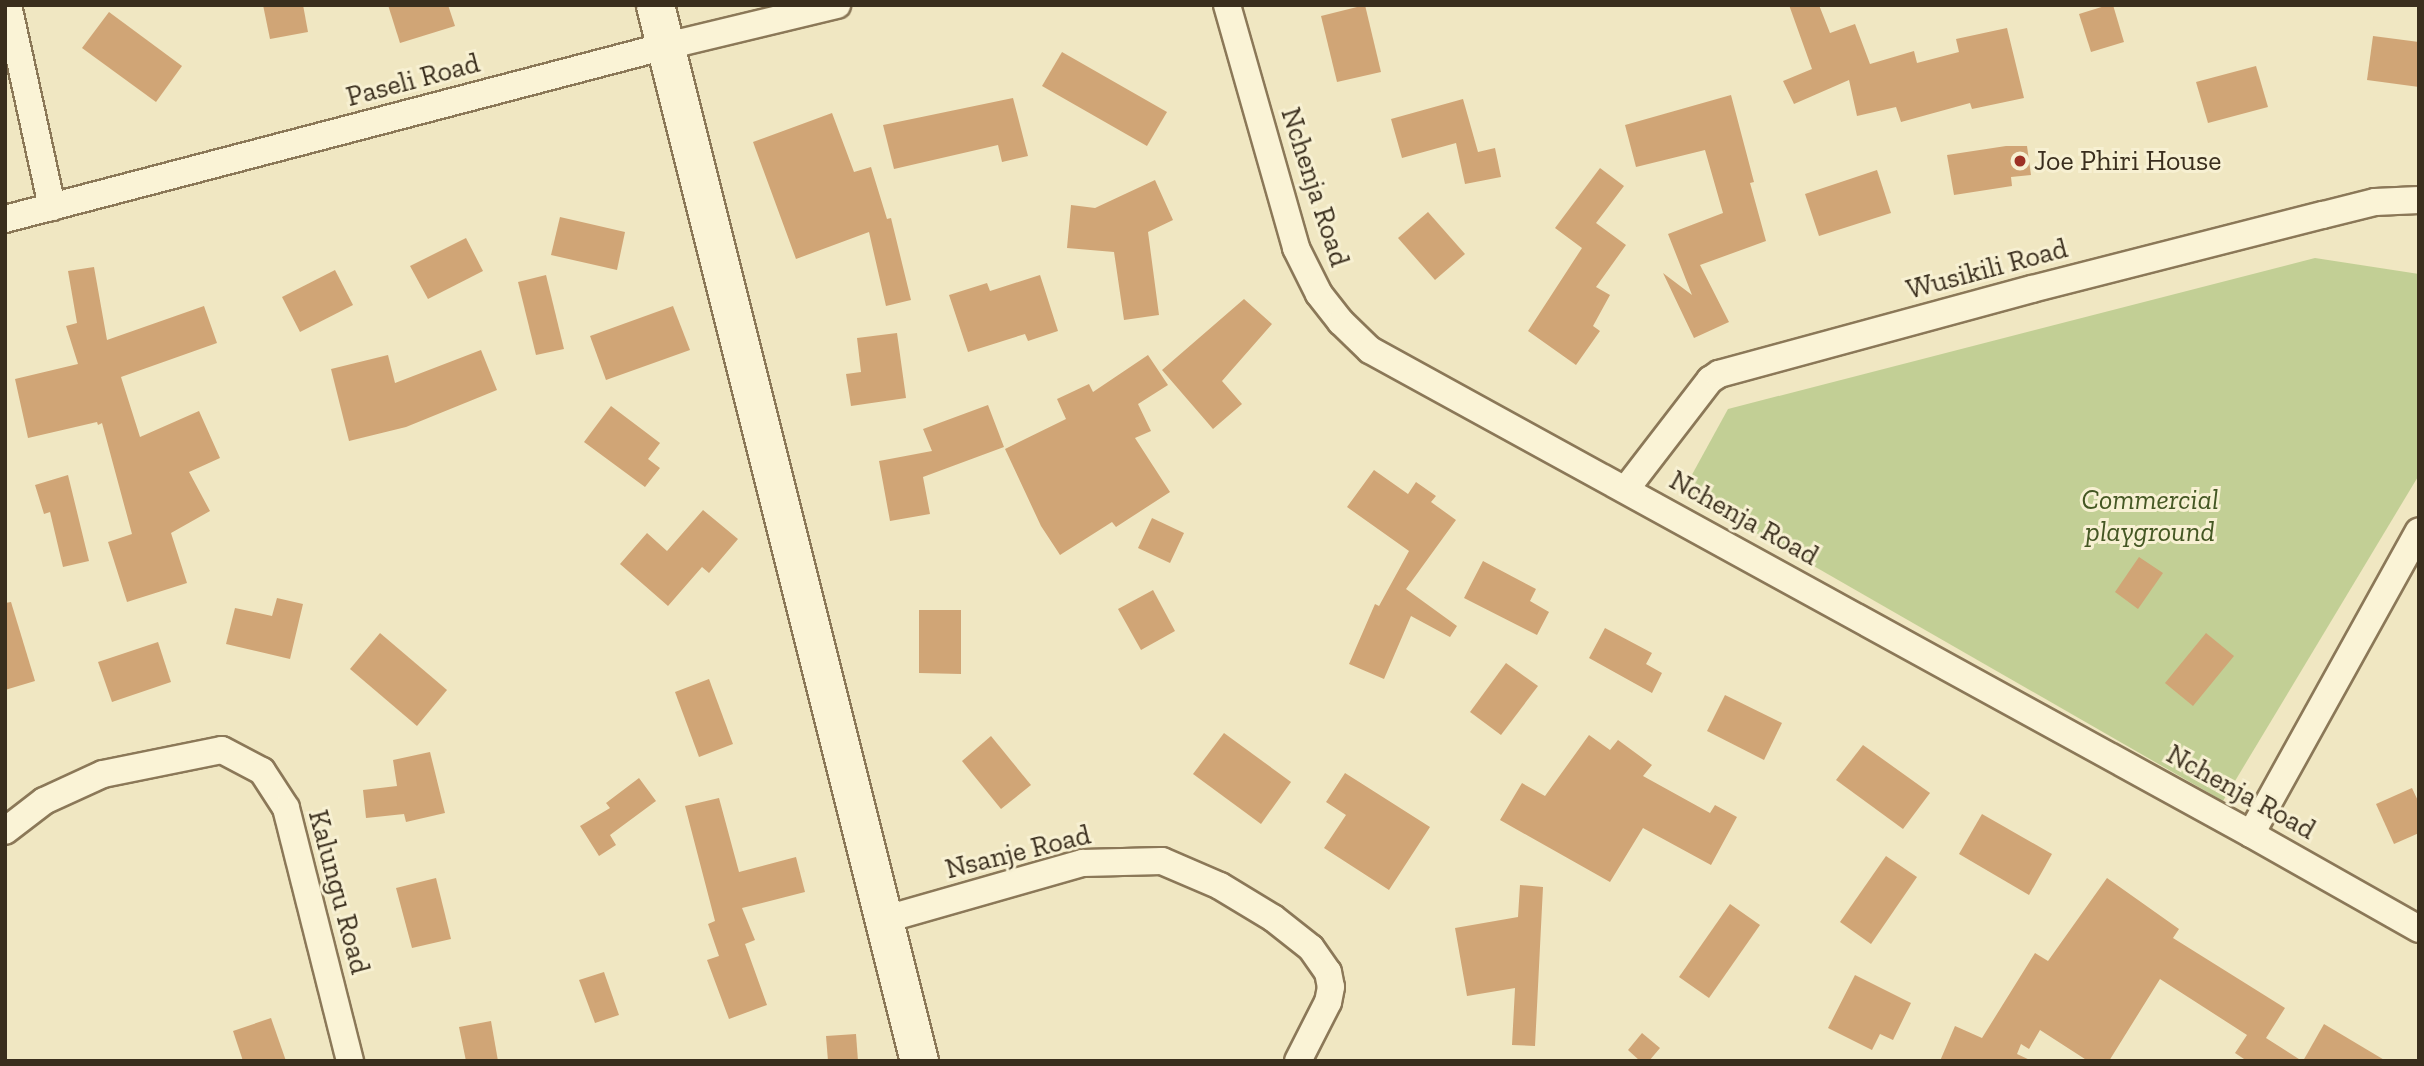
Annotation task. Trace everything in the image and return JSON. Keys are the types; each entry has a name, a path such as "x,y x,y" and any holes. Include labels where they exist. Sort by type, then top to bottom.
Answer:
{"street":[{"path":"8,5 52,207"},
{"path":"655,5 886,919 919,1061"},
{"name":"Paseli Road","path":"5,219 666,46 837,5"},
{"name":"Nchenja Road","path":"1227,5 1296,248 1319,294 1341,323 1389,363 1626,489 2419,929"},
{"name":"Wusikili Road","path":"1626,489 1710,380 1719,374 2032,289 2375,202 2419,200"},
{"path":"2251,834 2419,531"},
{"name":"Kalungu Road","path":"5,831 44,802 103,774 222,750 262,771 286,808 350,1061"},
{"name":"Nsanje Road","path":"886,919 1083,863 1162,861 1220,886 1273,918 1311,948 1328,972 1331,987 1328,1002 1298,1061"}],"green space":[{"name":"Commercial playground","path":"2315,258 2419,274 2419,475 2223,801 1683,491 1728,409"}],"building":[{"path":"263,5 303,5 308,32 270,39"},
{"path":"388,5 448,5 455,26 400,43"},
{"path":"1365,5 1381,72 1337,82 1321,16"},
{"path":"1789,5 1819,5 1830,33 1855,24 1870,64 1914,51 1917,63 1959,52 1956,39 2007,28 2024,98 1972,109 1970,103 1901,122 1896,107 1857,116 1849,80 1794,104 1783,81 1812,69"},
{"path":"2113,5 2124,42 2091,52 2079,14"},
{"path":"109,12 182,66 156,102 82,48"},
{"path":"2373,36 2419,42 2419,87 2367,80"},
{"path":"1062,52 1167,112 1147,146 1042,86"},
{"path":"2256,66 2268,107 2208,123 2196,82"},
{"path":"1731,95 1766,241 1700,265 1729,322 1694,338 1663,273 1692,295 1668,234 1723,213 1705,150 1636,167 1625,125"},
{"path":"1013,98 1028,156 1002,162 998,145 894,169 883,125"},
{"path":"1463,99 1478,152 1495,148 1501,177 1465,184 1456,143 1402,158 1391,119"},
{"path":"832,113 854,172 871,167 887,219 891,218 911,300 886,306 869,232 796,259 753,142"},
{"path":"2006,146 2027,146 2031,175 2011,177 2012,186 1954,195 1947,155"},
{"path":"1600,168 1624,186 1596,223 1626,245 1596,287 1610,295 1593,326 1600,331 1576,365 1528,331 1582,248 1555,228"},
{"path":"1877,170 1891,213 1819,236 1805,194"},
{"path":"1155,180 1173,220 1148,232 1159,315 1124,320 1114,252 1067,248 1071,205 1095,208"},
{"path":"1428,212 1465,254 1435,280 1398,238"},
{"path":"560,217 625,232 617,270 551,255"},
{"path":"466,238 483,271 428,299 410,266"},
{"path":"94,267 107,340 204,306 217,343 121,377 140,437 199,411 220,458 189,472 210,511 171,533 187,583 127,602 108,542 132,534 102,423 28,438 15,379 78,364 66,326 77,323 68,271"},
{"path":"335,270 353,305 300,332 282,297"},
{"path":"546,275 564,349 536,355 518,282"},
{"path":"1040,275 1058,331 1028,341 1025,334 968,352 949,295 987,283 990,291"},
{"path":"1244,299 1272,324 1222,381 1242,404 1213,429 1162,370"},
{"path":"673,306 690,350 606,380 590,336"},
{"path":"897,333 906,398 851,406 846,374 861,372 857,338"},
{"path":"481,350 497,390 406,427 349,441 331,369 388,355 395,383"},
{"path":"1148,355 1168,385 1138,404 1151,431 1135,438 1170,492 1116,527 1112,522 1060,555 1041,526 1005,449 1066,419 1057,399 1089,384 1093,392"},
{"path":"988,405 1004,447 923,477 930,514 890,521 879,461 932,451 923,429"},
{"path":"611,406 660,443 648,459 660,468 645,487 584,442"},
{"path":"1374,470 1408,494 1416,482 1436,496 1431,502 1456,520 1406,589 1457,626 1450,637 1411,616 1384,679 1349,664 1375,604 1379,606 1409,551 1347,507"},
{"path":"68,475 89,561 63,567 50,512 44,514 35,485"},
{"path":"703,510 738,539 709,573 702,567 668,606 620,564 647,533 667,551"},
{"path":"1152,518 1184,533 1170,563 1138,548"},
{"path":"2139,557 2163,573 2138,609 2115,592"},
{"path":"1483,561 1536,589 1530,601 1549,612 1537,635 1464,598"},
{"path":"1153,590 1175,631 1141,650 1118,609"},
{"path":"277,598 303,604 290,659 226,644 235,608 272,616"},
{"path":"11,602 35,681 5,690 5,603"},
{"path":"919,610 961,610 961,674 919,673"},
{"path":"1605,628 1652,653 1646,664 1662,673 1652,693 1589,658"},
{"path":"380,633 447,690 417,726 350,669"},
{"path":"2206,633 2234,656 2193,706 2165,683"},
{"path":"158,642 171,682 112,702 98,662"},
{"path":"1506,663 1538,686 1501,735 1470,712"},
{"path":"709,679 733,744 699,757 675,692"},
{"path":"1725,695 1782,723 1764,760 1707,731"},
{"path":"1224,733 1291,782 1261,824 1193,774"},
{"path":"1589,735 1610,750 1618,740 1652,765 1643,776 1710,813 1715,805 1737,817 1711,865 1643,828 1610,882 1500,820 1522,783 1545,796"},
{"path":"991,736 1031,785 1001,809 962,761"},
{"path":"1863,745 1930,793 1903,829 1836,780"},
{"path":"430,752 445,813 406,822 404,814 366,818 363,790 397,786 393,760"},
{"path":"1345,773 1430,827 1389,890 1324,848 1346,815 1326,802"},
{"path":"639,778 656,801 610,835 616,845 599,856 580,826 610,808 606,803"},
{"path":"2412,788 2419,803 2419,833 2394,844 2376,804"},
{"path":"719,798 739,872 796,857 805,892 742,908 755,940 745,944 767,1005 729,1019 707,960 719,956 708,924 715,921 685,806"},
{"path":"1982,814 2052,854 2029,895 1959,854"},
{"path":"1886,856 1917,877 1871,944 1840,922"},
{"path":"436,878 451,939 412,948 396,888"},
{"path":"2107,878 2179,929 2173,938 2285,1008 2266,1038 2302,1061 2247,1061 2235,1053 2247,1035 2160,979 2109,1061 2088,1061 2040,1030 2029,1049 2021,1044 2017,1054 2032,1061 1940,1061 1955,1026 1982,1038 2035,953 2048,961"},
{"path":"1520,885 1543,887 1535,1046 1512,1045 1515,988 1467,996 1455,928 1518,917"},
{"path":"1730,904 1760,925 1709,998 1679,977"},
{"path":"604,972 619,1015 595,1023 579,980"},
{"path":"1855,975 1911,1003 1893,1040 1880,1034 1872,1050 1828,1028"},
{"path":"271,1018 286,1061 243,1061 233,1031"},
{"path":"491,1021 498,1061 466,1061 459,1027"},
{"path":"2324,1024 2386,1061 2303,1061"},
{"path":"1642,1033 1660,1048 1649,1061 1640,1061 1628,1050"},
{"path":"856,1034 858,1061 828,1061 826,1036"}],"place":[{"name":"Joe Phiri House","path":"2020,161"}]}
